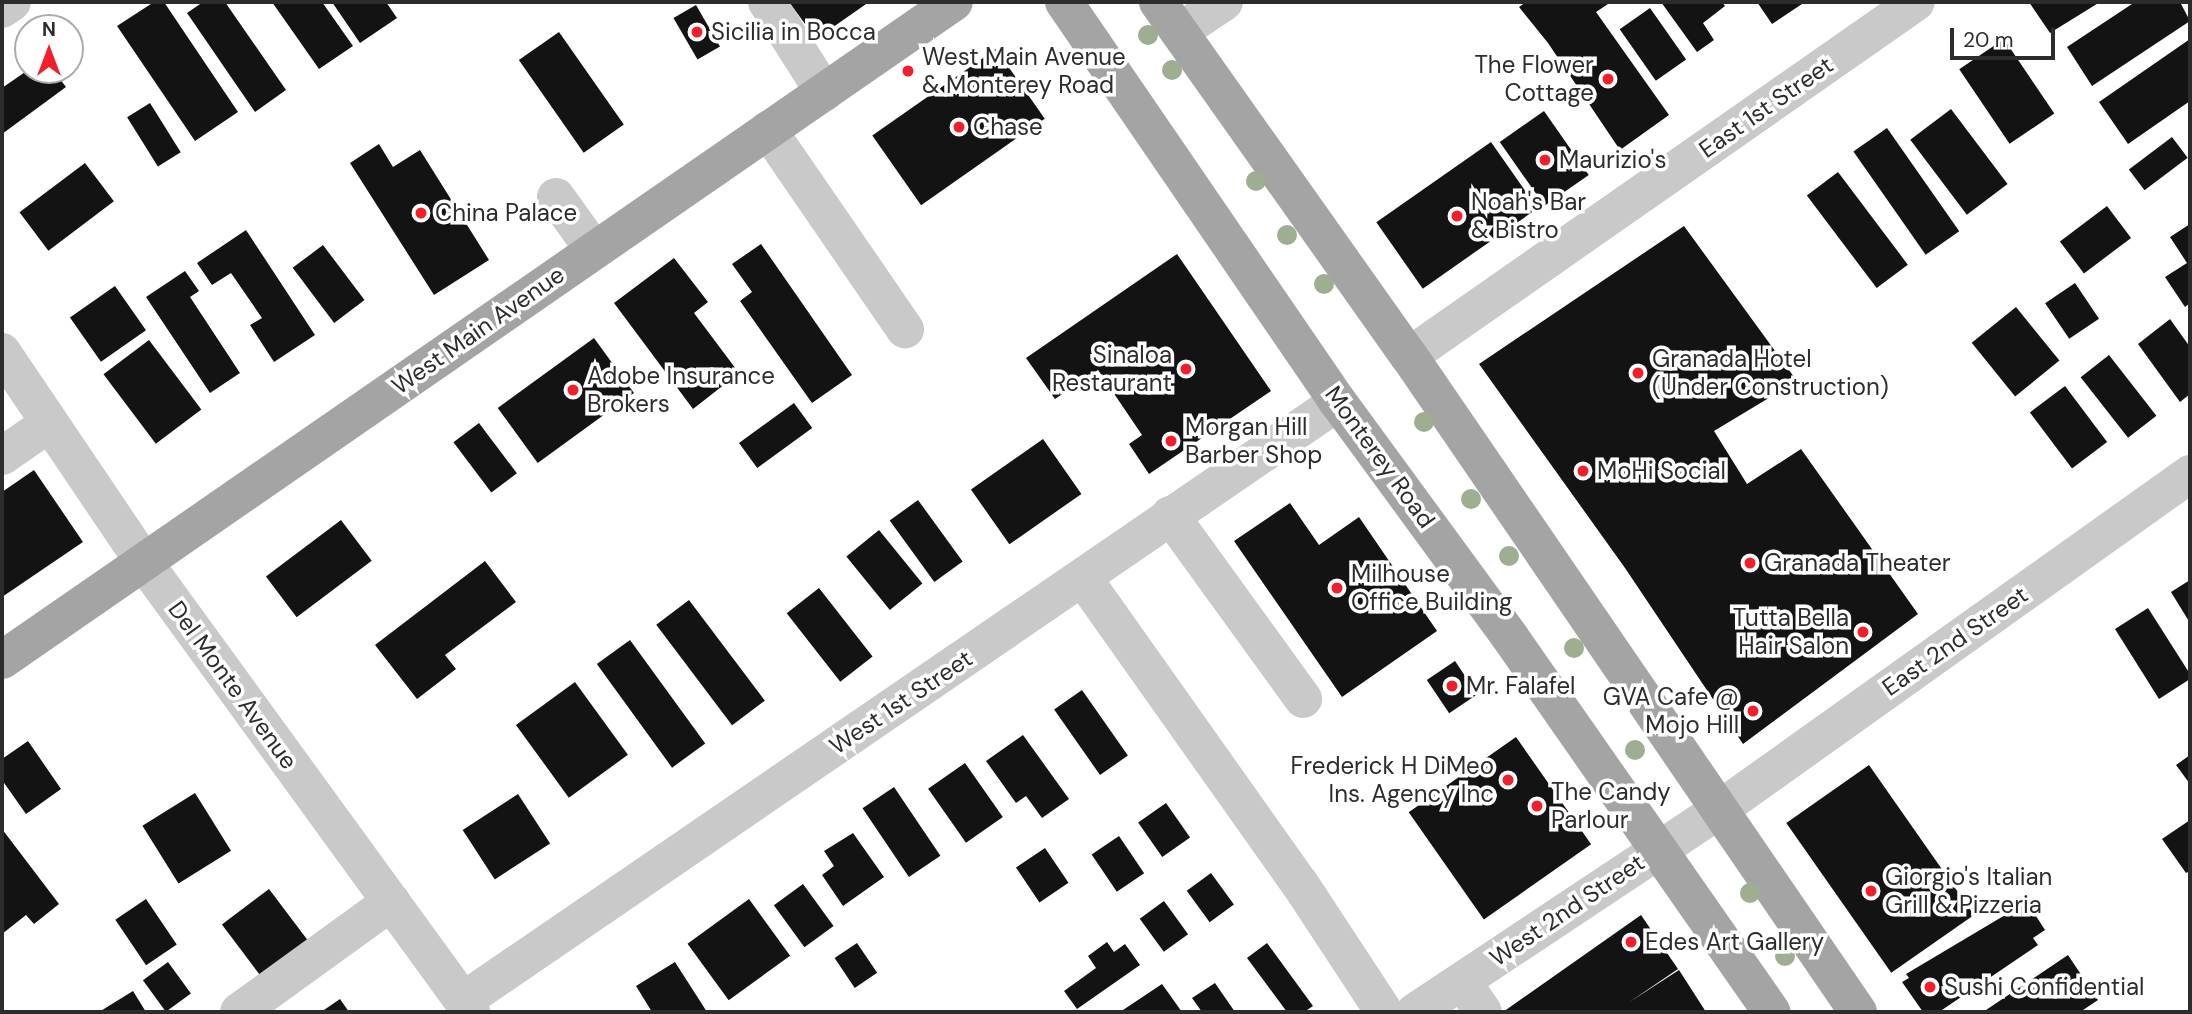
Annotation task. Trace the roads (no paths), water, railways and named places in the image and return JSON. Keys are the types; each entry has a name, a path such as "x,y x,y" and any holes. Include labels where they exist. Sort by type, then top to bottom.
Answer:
{"main road":[{"name":"West Main Avenue","path":"2,660 954,2"},
{"name":"Monterey Road","path":"1063,2 1338,402 1636,813 1657,850 1772,1012"},
{"path":"1158,2 1409,356 1858,1012"}],"street":[{"path":"2,9 12,2"},
{"path":"767,2 824,92"},
{"path":"1179,32 1224,2"},
{"name":"East 1st Street","path":"1409,356 1902,6"},
{"path":"768,130 905,330"},
{"path":"556,197 594,250"},
{"name":"Del Monte Avenue","path":"2,352 143,561 467,1006"},
{"name":"West 1st Street","path":"467,1006 1170,515 1338,402"},
{"path":"2,456 50,423"},
{"name":"East 2nd Street","path":"1720,809 2190,474"},
{"path":"1170,515 1303,699"},
{"path":"1083,578 1300,884 1384,1012"},
{"name":"West 2nd Street","path":"1415,1012 1720,809"},
{"path":"239,1012 391,902"},
{"path":"1462,981 1483,1012"}],"place":[{"name":"Sicilia in Bocca","path":"697,32"},
{"name":"West Main Avenue & Monterey Road","path":"908,71"},
{"name":"The Flower Cottage","path":"1608,79"},
{"name":"Chase","path":"959,127"},
{"name":"Maurizio's","path":"1545,160"},
{"name":"China Palace","path":"421,213"},
{"name":"Noah's Bar & Bistro","path":"1457,216"},
{"name":"Sinaloa Restaurant","path":"1186,369"},
{"name":"Granada Hotel (Under Construction)","path":"1638,373"},
{"name":"Adobe Insurance Brokers","path":"573,390"},
{"name":"Morgan Hill Barber Shop","path":"1171,441"},
{"name":"MoHi Social","path":"1583,471"},
{"name":"Granada Theater","path":"1750,563"},
{"name":"Milhouse Office Building","path":"1337,588"},
{"name":"Tutta Bella Hair Salon","path":"1863,632"},
{"name":"Mr. Falafel","path":"1452,686"},
{"name":"GVA Cafe @ Mojo Hill","path":"1753,711"},
{"name":"Frederick H DiMeo Ins. Agency Inc","path":"1508,780"},
{"name":"The Candy Parlour","path":"1537,806"},
{"name":"Giorgio's Italian Grill & Pizzeria","path":"1871,891"},
{"name":"Edes Art Gallery","path":"1631,942"},
{"name":"Sushi Confidential","path":"1930,987"}]}
